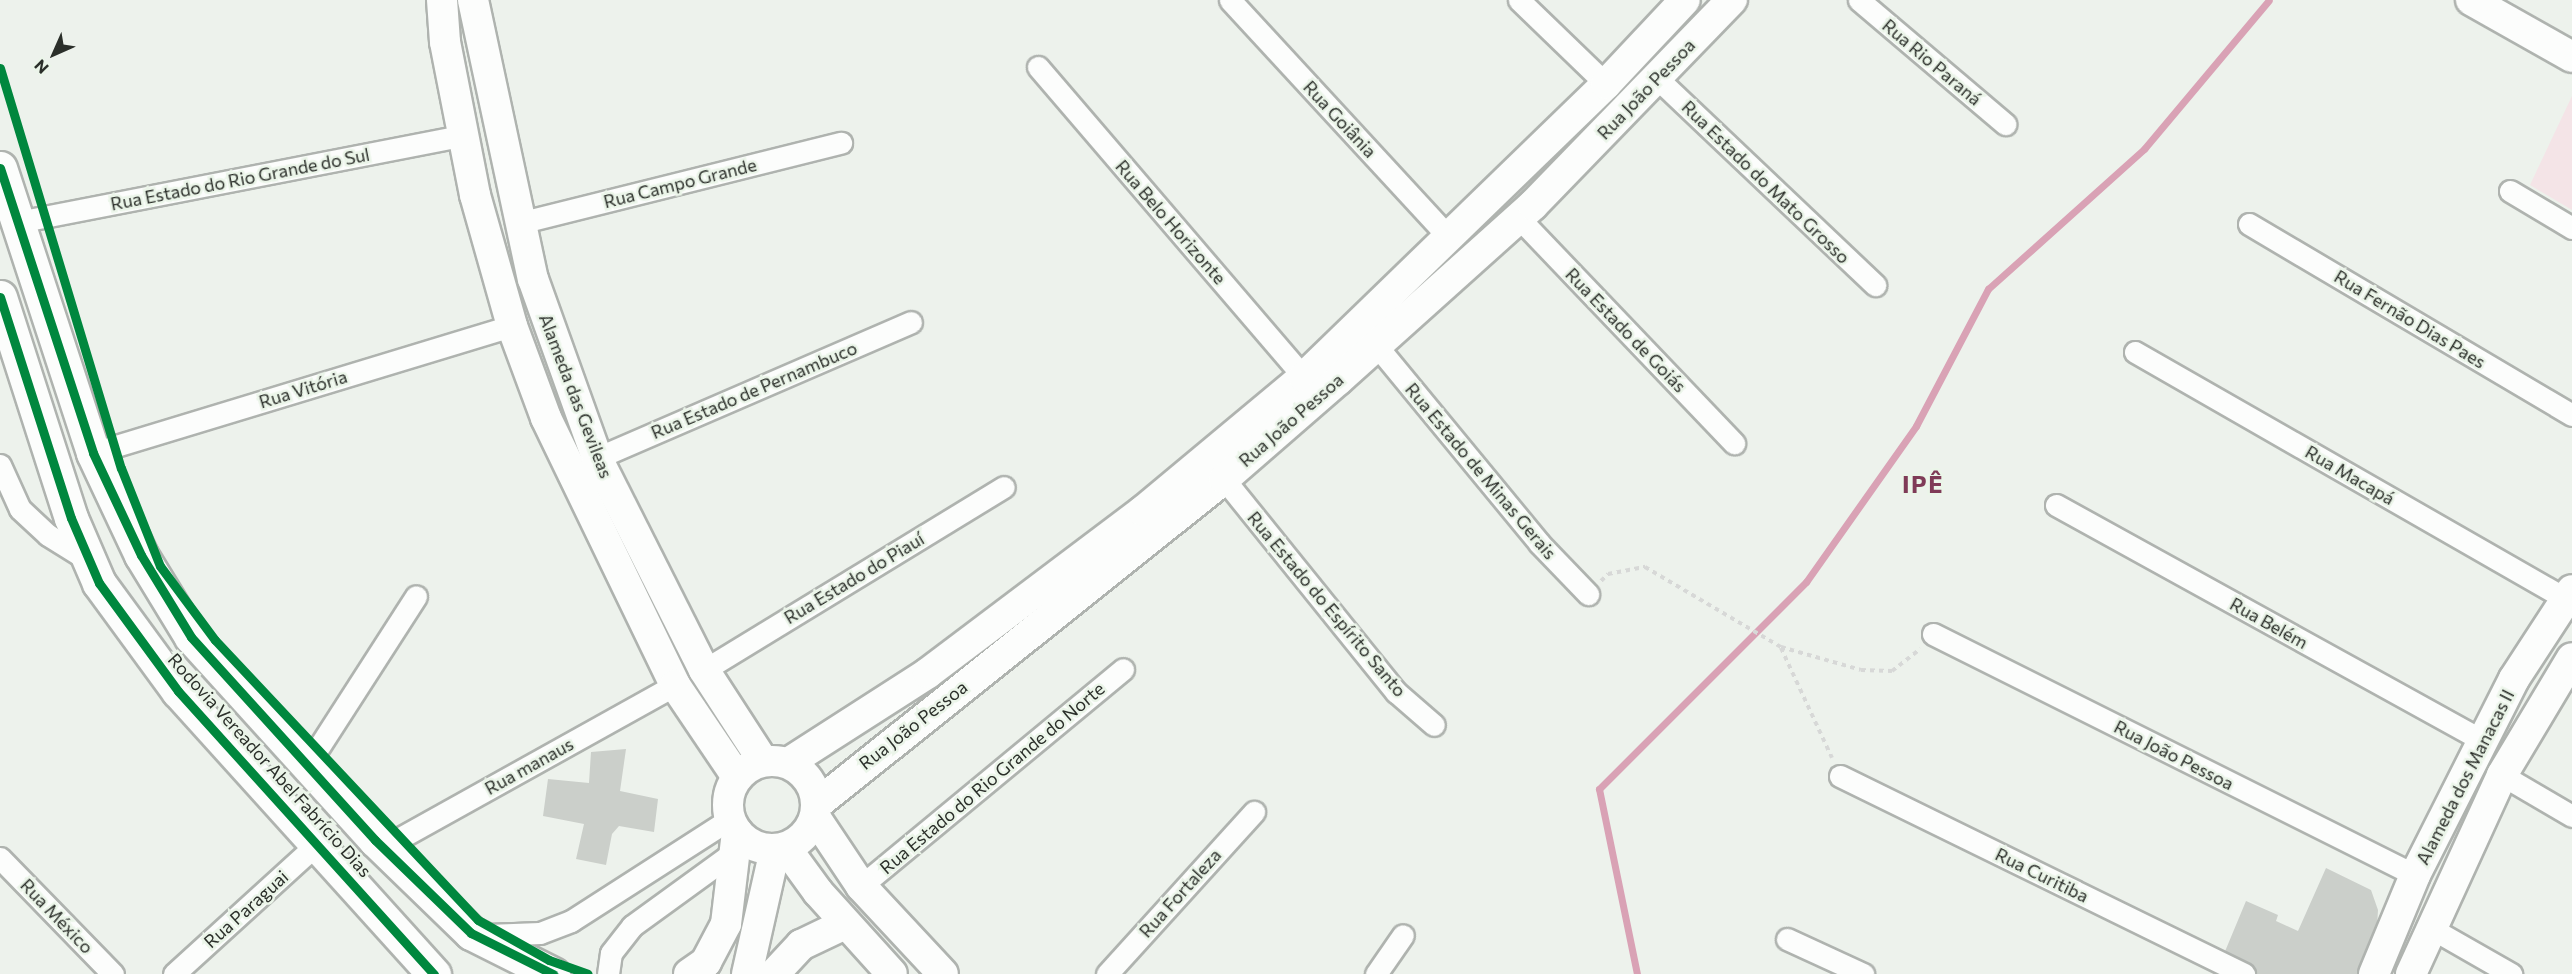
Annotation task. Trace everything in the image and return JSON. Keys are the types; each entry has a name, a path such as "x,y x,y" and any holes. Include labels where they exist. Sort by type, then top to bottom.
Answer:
{"main road":[{"name":"Rodovia Vereador Abel Fabrício Dias","path":"0,168 93,453 141,555 191,637 306,767 382,848 471,933 553,974"},
{"name":"Rodovia Vereador Abel Fabrício Dias","path":"0,297 85,558 130,630 178,691 318,843 434,974"}],"street":[{"name":"Alameda das Gevileas","path":"442,0 462,136 512,326 546,418 675,685 737,777"},
{"name":"Alameda das Gevileas","path":"473,0 519,223 548,326 597,458 704,670 776,762 809,780 816,811 861,886 943,974"},
{"name":"Rua Goiânia","path":"1230,0 1450,238"},
{"path":"1519,0 1606,84"},
{"name":"Rua João Pessoa","path":"776,762 938,666 1143,511 1304,377 1450,238 1606,84 1685,0"},
{"name":"Rua João Pessoa","path":"816,811 1224,479 1376,345 1518,218 1732,0"},
{"name":"Rua Rio Paraná","path":"1859,0 2005,124"},
{"path":"2471,0 2572,57"},
{"name":"Rua Belo Horizonte","path":"1038,67 1304,377"},
{"name":"Rua Estado do Mato Grosso","path":"1657,78 1875,285"},
{"name":"Rua Estado do Rio Grande do Sul","path":"18,222 462,136"},
{"name":"Rua Campo Grande","path":"519,223 841,143"},
{"path":"2510,190 2572,228"},
{"name":"Rua Estado de Goiás","path":"1518,218 1734,443"},
{"name":"Rua Fernão Dias Paes","path":"2249,224 2572,415"},
{"name":"Rua Estado de Pernambuco","path":"597,458 911,322"},
{"name":"Rua Vitória","path":"93,453 512,326"},
{"name":"Rua Estado de Minas Gerais","path":"1376,345 1539,543 1588,594"},
{"name":"Rua Macapá","path":"2134,352 2569,594"},
{"path":"0,465 20,509 48,535 85,558"},
{"name":"Rua Estado do Espírito Santo","path":"1224,479 1396,692 1434,725"},
{"name":"Rua Estado do Piauí","path":"704,670 1004,487"},
{"name":"Rua Belém","path":"2056,505 2483,741"},
{"name":"Alameda dos Manacas II","path":"2374,974 2415,875 2514,679 2569,594"},
{"path":"306,767 416,596"},
{"name":"Rua João Pessoa","path":"1935,635 2415,875"},
{"name":"Alameda dos Manacas II","path":"2411,974 2429,927 2502,775 2572,658"},
{"name":"Rua Estado do Rio Grande do Norte","path":"861,886 1123,669"},
{"name":"Rua manaus","path":"382,848 675,685"},
{"path":"689,974 706,962 726,924 734,834 727,805 737,777 776,762"},
{"path":"2502,775 2572,816"},
{"name":"Rua Curitiba","path":"1840,776 2244,974"},
{"path":"734,834 747,842 780,849 799,841 816,811"},
{"name":"Rua Fortaleza","path":"1107,974 1254,812"},
{"path":"471,933 509,938 571,921 734,834"},
{"path":"609,974 611,952 632,927 734,834"},
{"name":"Rua Paraguai","path":"174,974 318,843"},
{"path":"780,849 892,974"},
{"path":"747,974 780,849"},
{"name":"Rua México","path":"0,858 113,974"},
{"path":"774,974 801,945 846,924"},
{"path":"2429,927 2511,974"},
{"path":"1376,974 1403,935"},
{"path":"1787,939 1863,974"}],"path":[{"path":"1588,594 1608,574 1645,567 1734,616 1781,647 1861,670 1892,671 1935,635"},
{"path":"1781,647 1840,776"}],"shaded area":[{"path":"2572,96 2572,210 2530,185"}],"building":[{"path":"626,749 620,791 658,799 654,832 619,826 612,834 606,865 576,859 584,824 543,816 548,779 589,783 591,752"},
{"path":"2326,868 2371,890 2378,910 2377,927 2358,974 2249,974 2221,961 2246,901 2278,915 2276,921 2298,931"}],"waterway":[{"path":"1637,974 1599,789 1806,582 1916,426 1988,289 2144,149 2269,0"}],"cycle path":[{"path":"0,68 121,468 160,566 215,640 478,920 549,960 588,974"},
{"path":"0,168 93,453 141,555 191,637 375,840 471,933 553,974"},
{"path":"0,297 71,518 99,583 178,691 434,974"}],"district":[{"name":"IPÊ","path":"1923,484"}]}
